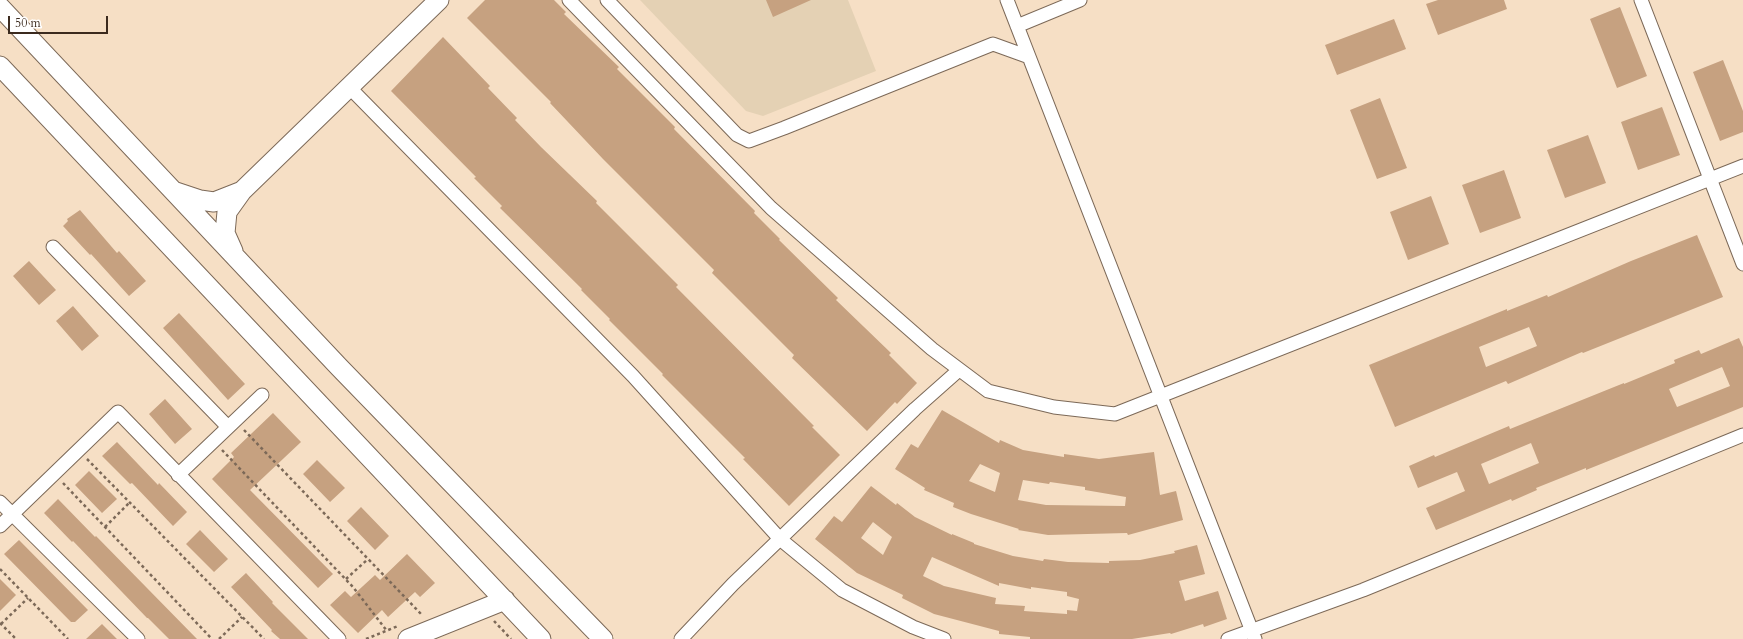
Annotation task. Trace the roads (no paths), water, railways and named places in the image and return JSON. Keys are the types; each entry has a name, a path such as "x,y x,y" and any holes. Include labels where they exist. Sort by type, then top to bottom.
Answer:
{"main road":[{"path":"236,258 225,233 227,212 242,191 350,88 439,0"},
{"path":"0,7 339,367 603,639"},
{"path":"0,66 542,639"},
{"path":"173,191 200,200 214,202 242,191"},
{"path":"408,639 505,600"}],"street":[{"path":"569,0 772,208 932,349 988,391 1054,408 1115,414 1743,166"},
{"path":"607,0 737,135 749,141 993,44 1029,57"},
{"path":"1007,0 1253,635"},
{"path":"1017,26 1080,0"},
{"path":"1641,0 1743,264"},
{"path":"350,88 633,376 780,539 842,590 913,627 944,639"},
{"path":"53,247 232,424"},
{"path":"681,639 780,539 915,409 959,370"},
{"path":"178,475 262,395"},
{"path":"0,526 118,412 339,639"},
{"path":"1228,639 1253,635 1743,435"},
{"path":"0,502 138,639"}]}
